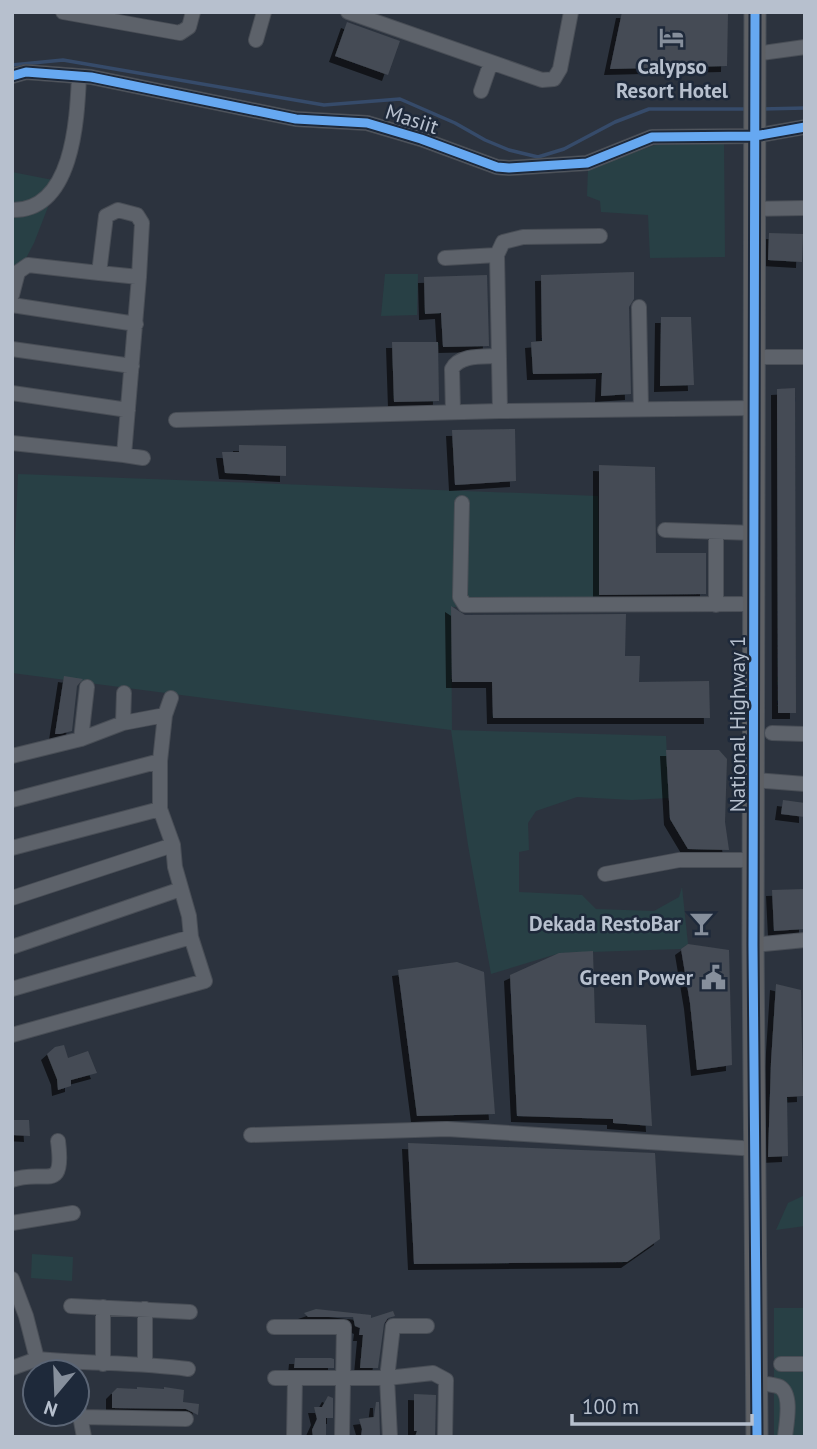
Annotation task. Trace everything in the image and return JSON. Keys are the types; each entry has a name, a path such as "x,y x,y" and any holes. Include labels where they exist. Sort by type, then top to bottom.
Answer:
{"highway":[{"name":"National Highway 1","path":"755,12 753,945 757,1149 757,1437"}],"street":[{"path":"63,12 180,33 189,27 193,12"},
{"path":"256,40 264,12"},
{"path":"348,12 542,80 554,79 560,69 571,12"},
{"path":"755,54 805,47"},
{"path":"481,91 491,62"},
{"name":"Masiit","path":"12,76 26,72 79,77 296,119 367,123 421,139 497,167 587,163 652,137 805,127"},
{"path":"12,210 23,210 32,206 59,184 77,126 79,77"},
{"path":"755,209 805,208"},
{"path":"99,272 107,216 118,210 137,215 142,223 124,455"},
{"path":"500,411 498,255 503,242 513,238 600,236"},
{"path":"445,258 498,255"},
{"path":"12,295 18,272 28,265 139,277"},
{"path":"12,305 136,324"},
{"path":"639,307 641,409"},
{"path":"12,349 132,366"},
{"path":"453,412 452,369 455,363 461,359 499,356"},
{"path":"755,357 805,356"},
{"path":"12,393 128,410"},
{"path":"176,420 500,411 754,408"},
{"path":"12,443 143,458"},
{"path":"462,503 460,597 465,605 755,604"},
{"path":"665,530 754,533"},
{"path":"716,533 716,605"},
{"path":"81,739 87,687"},
{"path":"123,723 124,692"},
{"path":"12,1035 205,981 191,937 189,916 175,867 173,845 160,809 160,761 165,715 171,698"},
{"path":"12,755 81,739 123,723 165,715"},
{"path":"772,733 805,734"},
{"path":"12,800 160,761"},
{"path":"754,780 805,784"},
{"path":"12,848 160,809"},
{"path":"12,898 173,845"},
{"path":"605,873 679,860 754,860"},
{"path":"12,947 181,889"},
{"path":"12,989 191,937"},
{"path":"753,945 805,940"},
{"path":"251,1135 447,1129 757,1149"},
{"path":"12,1180 20,1177 51,1176 58,1171 61,1163 58,1141"},
{"path":"12,1223 74,1213"},
{"path":"12,1279 19,1319 37,1358"},
{"path":"71,1307 190,1312"},
{"path":"103,1307 103,1364"},
{"path":"145,1309 145,1363"},
{"path":"274,1327 344,1326 342,1437"},
{"path":"390,1437 387,1378 393,1326 427,1326"},
{"path":"91,1365 145,1363 188,1369"},
{"path":"781,1364 805,1364"},
{"path":"275,1378 387,1378 433,1373 446,1380 445,1437"},
{"path":"294,1437 295,1378"},
{"path":"758,1383 779,1386 784,1391 787,1399 785,1437"},
{"path":"91,1417 186,1419"}],"green space":[{"path":"724,143 725,257 650,258 648,215 601,212 600,201 587,196 588,169 658,144"},
{"path":"12,172 58,181 34,243 12,285"},
{"path":"385,274 418,274 417,315 381,316"},
{"path":"18,474 598,496 600,605 451,607 452,730 666,736 669,798 632,800 577,797 536,811 528,823 529,850 519,852 519,892 582,895 596,909 654,911 679,897 682,887 688,944 681,949 560,953 491,974 451,730 12,673"},
{"path":"805,1195 805,1226 776,1230 788,1203"},
{"path":"32,1254 73,1257 72,1281 31,1278"},
{"path":"774,1308 805,1308 805,1437 774,1437"}],"building":[{"name":"Calypso Resort Hotel","path":"622,12 728,12 727,66 610,69"},
{"path":"347,22 400,41 388,75 335,56"},
{"path":"769,233 803,234 802,262 768,260"},
{"path":"634,272 634,299 629,307 631,394 601,396 602,373 533,374 531,342 542,341 541,275"},
{"path":"487,275 489,346 443,347 441,313 425,314 424,277"},
{"path":"661,317 691,317 694,385 660,386"},
{"path":"392,342 438,342 439,401 394,402"},
{"path":"795,388 796,713 778,713 777,389"},
{"path":"515,429 516,481 455,485 452,430"},
{"path":"239,445 286,446 286,476 225,473 222,452 239,452"},
{"path":"599,465 655,467 656,553 706,553 706,594 599,595"},
{"path":"451,606 465,615 626,614 625,656 640,656 639,682 709,681 710,718 493,718 492,682 452,682"},
{"path":"64,676 83,679 77,686 72,731 55,734"},
{"path":"666,750 719,750 727,759 725,822 729,850 688,849 670,819"},
{"path":"783,800 805,803 805,817 781,814"},
{"path":"805,889 805,929 774,931 772,890"},
{"path":"688,944 729,950 732,1065 697,1070 681,949"},
{"path":"593,951 595,1023 646,1025 652,1126 613,1123 613,1119 517,1116 510,975 559,953"},
{"path":"457,962 484,972 495,1114 417,1116 398,970"},
{"path":"776,984 801,990 803,1096 787,1097 788,1156 768,1157 771,1062"},
{"path":"64,1045 68,1058 88,1051 97,1073 71,1080 71,1086 58,1090 57,1079 47,1054 55,1047"},
{"path":"12,1120 29,1120 30,1136 12,1135"},
{"path":"408,1143 655,1153 660,1239 627,1262 414,1264"},
{"path":"316,1309 371,1315 371,1318 393,1311 395,1316 388,1318 384,1324 378,1368 360,1368 363,1335 359,1335 360,1328 355,1326 353,1317 308,1317 304,1313"},
{"path":"295,1358 331,1358 334,1359 334,1368 294,1368"},
{"path":"117,1388 184,1390 183,1402 199,1404 198,1415 186,1409 112,1408 112,1393"},
{"path":"414,1394 436,1395 435,1437 415,1437 417,1431 414,1431"},
{"path":"328,1396 333,1398 333,1418 326,1418 326,1437 313,1437 312,1430 317,1419 314,1407 322,1407"},
{"path":"376,1402 379,1402 380,1437 361,1437 359,1419 374,1417"}],"waterway":[{"path":"12,65 63,60 324,105 400,99 455,123 485,140 509,150 538,157 564,149 615,122 649,109 747,109"},
{"path":"761,109 805,108"}],"cycle path":[{"path":"755,12 753,945 757,1437"},
{"path":"12,76 26,72 91,77 296,119 367,123 421,139 497,167 509,168 587,163 652,137 755,136 805,127"}],"place":[{"name":"Calypso Resort Hotel","path":"672,37"},
{"name":"Dekada RestoBar","path":"701,923"},
{"name":"Green Power","path":"713,977"}]}
